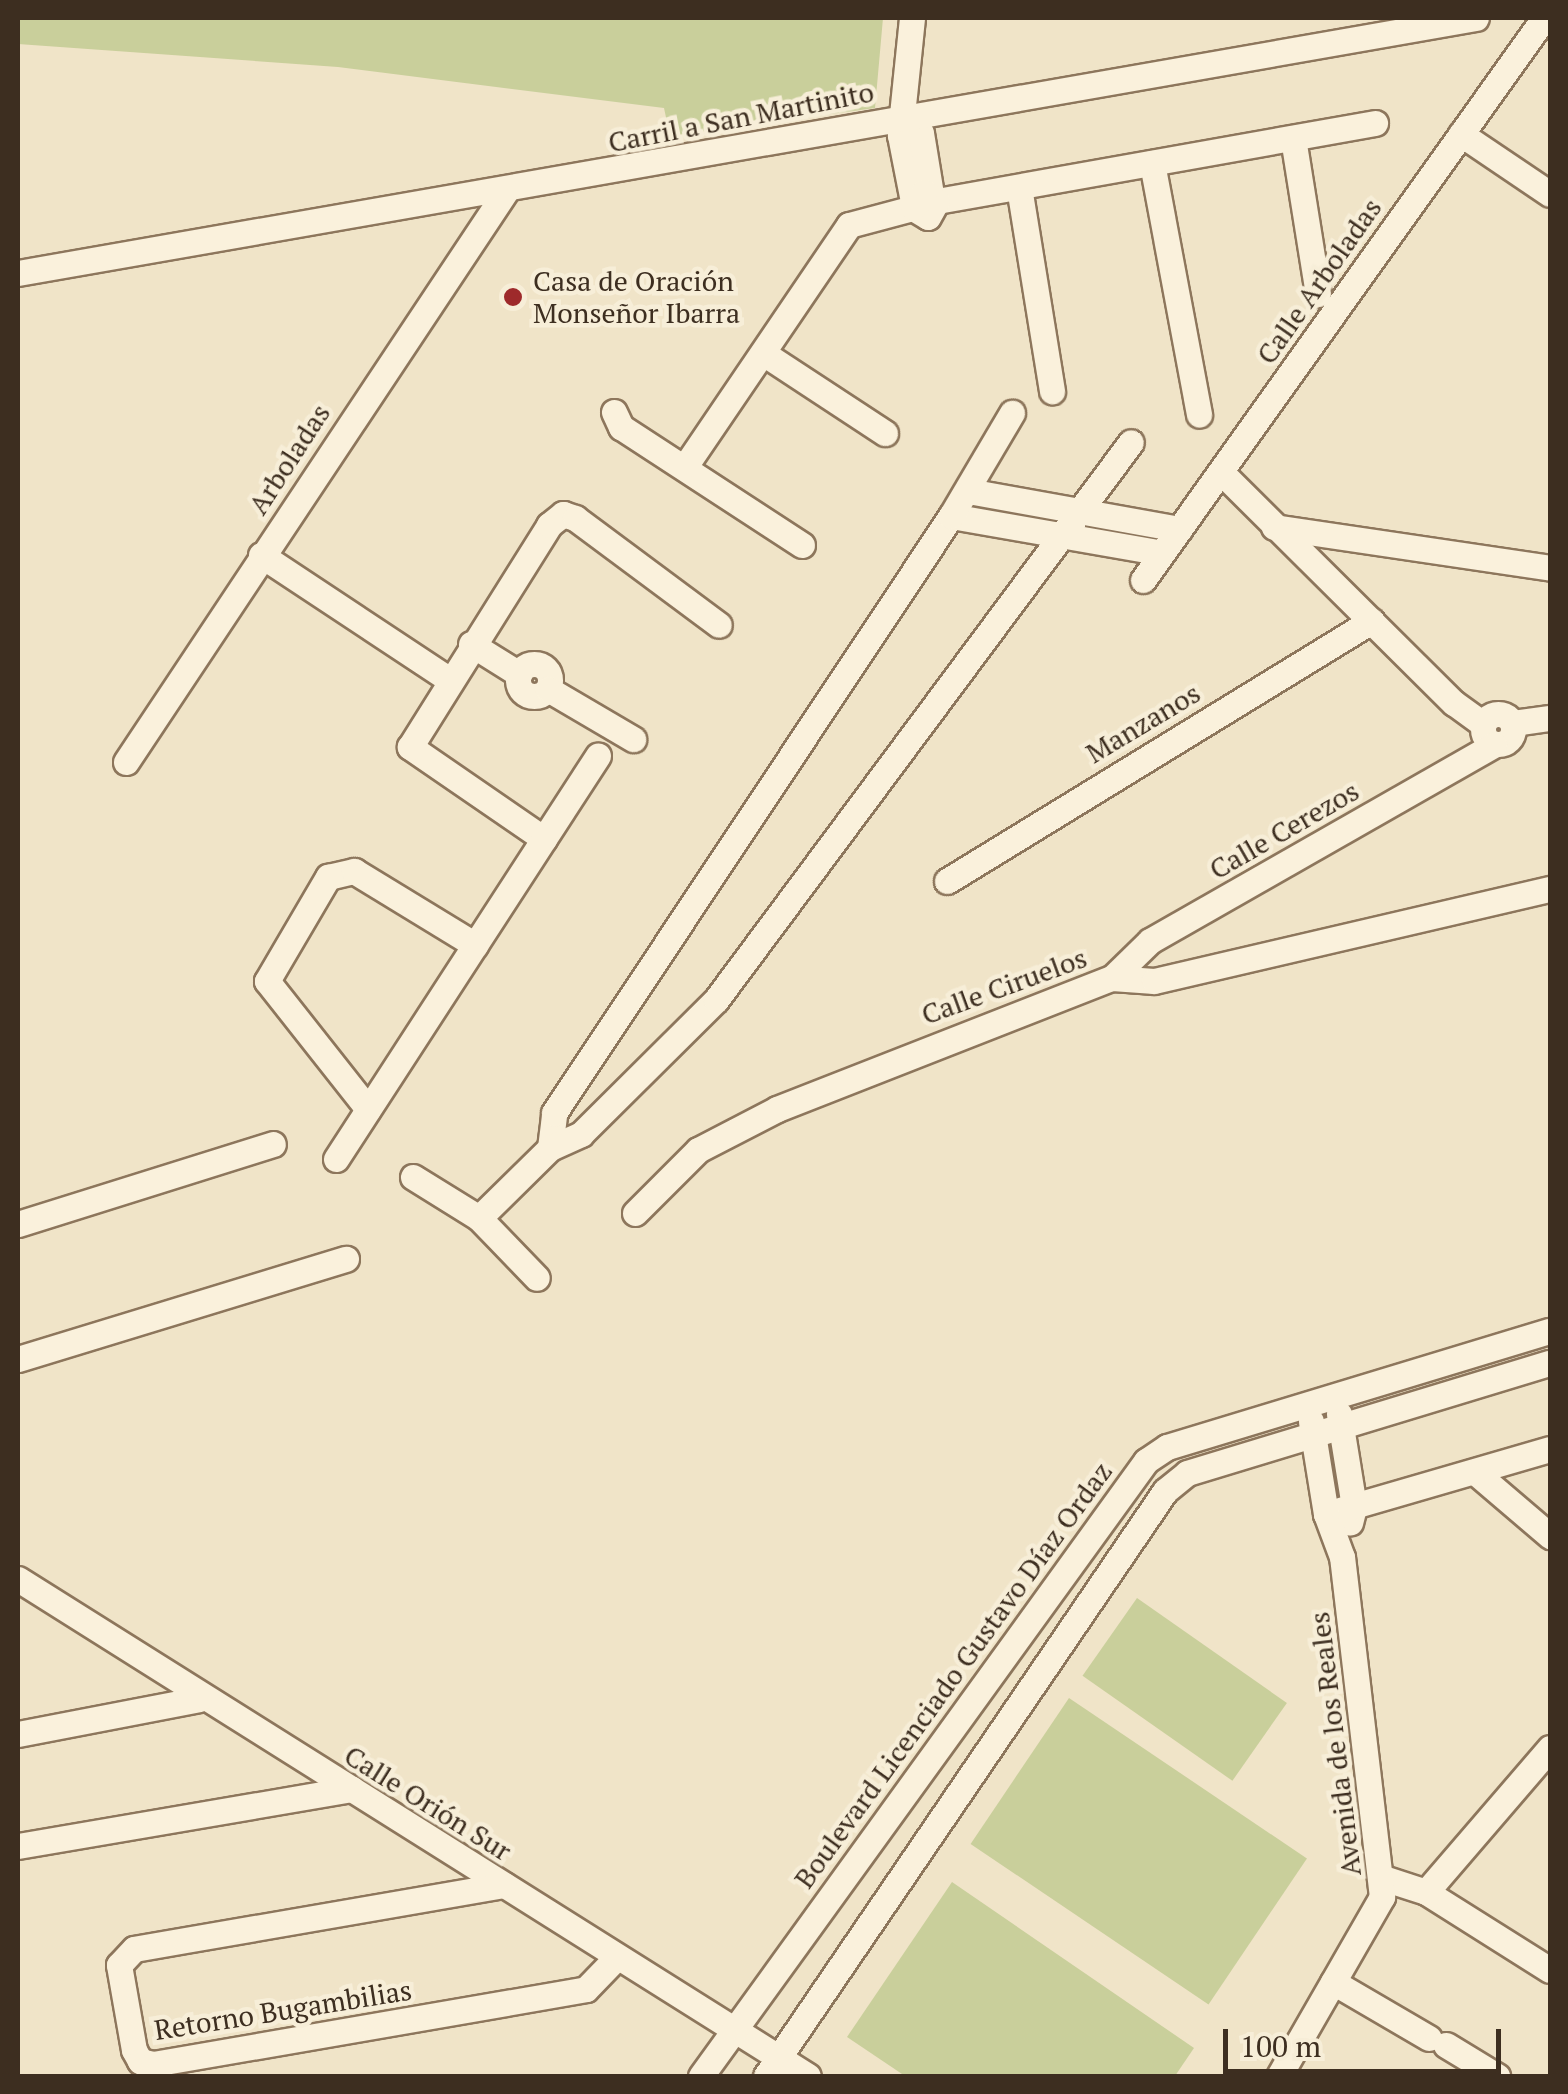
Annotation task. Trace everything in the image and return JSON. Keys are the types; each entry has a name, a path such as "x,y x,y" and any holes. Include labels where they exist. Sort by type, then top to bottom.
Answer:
{"street":[{"path":"912,18 905,116 900,134 924,201"},
{"name":"Carril a San Martinito","path":"18,273 506,191 905,116 1476,18"},
{"name":"Calle Arboladas","path":"1144,580 1544,18"},
{"path":"686,466 849,225 924,201 1375,123"},
{"path":"1461,134 1550,194"},
{"path":"1293,138 1318,294"},
{"path":"1152,163 1199,415"},
{"path":"1019,186 1052,390"},
{"name":"Arboladas","path":"126,762 506,191"},
{"path":"763,352 885,433"},
{"path":"614,412 622,427 802,544"},
{"path":"550,1148 554,1112 952,516 1012,413"},
{"path":"479,1218 550,1148 580,1134 716,1000 1131,442"},
{"path":"1217,477 1269,522 1489,734"},
{"path":"968,490 1180,529"},
{"path":"544,839 410,746 448,679 549,525 564,514 718,624"},
{"path":"952,516 1162,554"},
{"path":"1269,522 1550,568"},
{"path":"262,555 448,679"},
{"name":"Manzanos","path":"948,881 1372,621"},
{"path":"471,644 519,674 525,666 541,666 548,673 548,689 633,738"},
{"path":"1489,734 1492,714 1513,723 1550,718"},
{"name":"Calle Cerezos","path":"1112,978 1150,941 1489,734"},
{"path":"336,1159 598,756"},
{"path":"368,1109 266,982 328,877 354,871 475,945"},
{"name":"Calle Ciruelos","path":"635,1213 698,1150 777,1109 1112,978 1154,981 1550,888"},
{"path":"18,1224 272,1144"},
{"path":"413,1177 479,1218 537,1278"},
{"path":"18,1358 346,1258"},
{"name":"Boulevard Licenciado Gustavo Díaz Ordaz","path":"701,2076 1146,1460 1167,1446 1550,1331"},
{"path":"772,2067 1166,1492 1187,1474 1550,1363"},
{"path":"1336,1396 1354,1506"},
{"name":"Avenida de los Reales","path":"1279,2076 1382,1897 1383,1878 1342,1557 1326,1514 1308,1403"},
{"path":"1326,1514 1550,1448"},
{"path":"1475,1472 1550,1536"},
{"name":"Avenida de los Reales","path":"1342,1557 1354,1506"},
{"name":"Calle Orión Sur","path":"18,1581 199,1699 352,1789 735,2032 772,2067 808,2076"},
{"path":"18,1734 199,1699"},
{"path":"953,1725 989,1750"},
{"path":"1426,1892 1550,1748"},
{"path":"18,1846 352,1789"},
{"path":"1383,1878 1426,1892 1546,1959"},
{"name":"Retorno Bugambilias","path":"504,1885 134,1948 120,1965 134,2050 140,2062 153,2064 586,1989 616,1958"},
{"path":"1332,1982 1497,2076"}],"green space":[{"path":"18,18 883,18 875,108 670,136 664,108 338,67 18,44"},
{"path":"1137,1598 1287,1703 1232,1781 1083,1676"},
{"path":"1069,1698 1307,1858 1209,2004 971,1844"},
{"path":"952,1882 1194,2048 1175,2076 905,2076 847,2037"}],"place":[{"name":"Casa de Oración Monseñor Ibarra","path":"513,297"}]}
